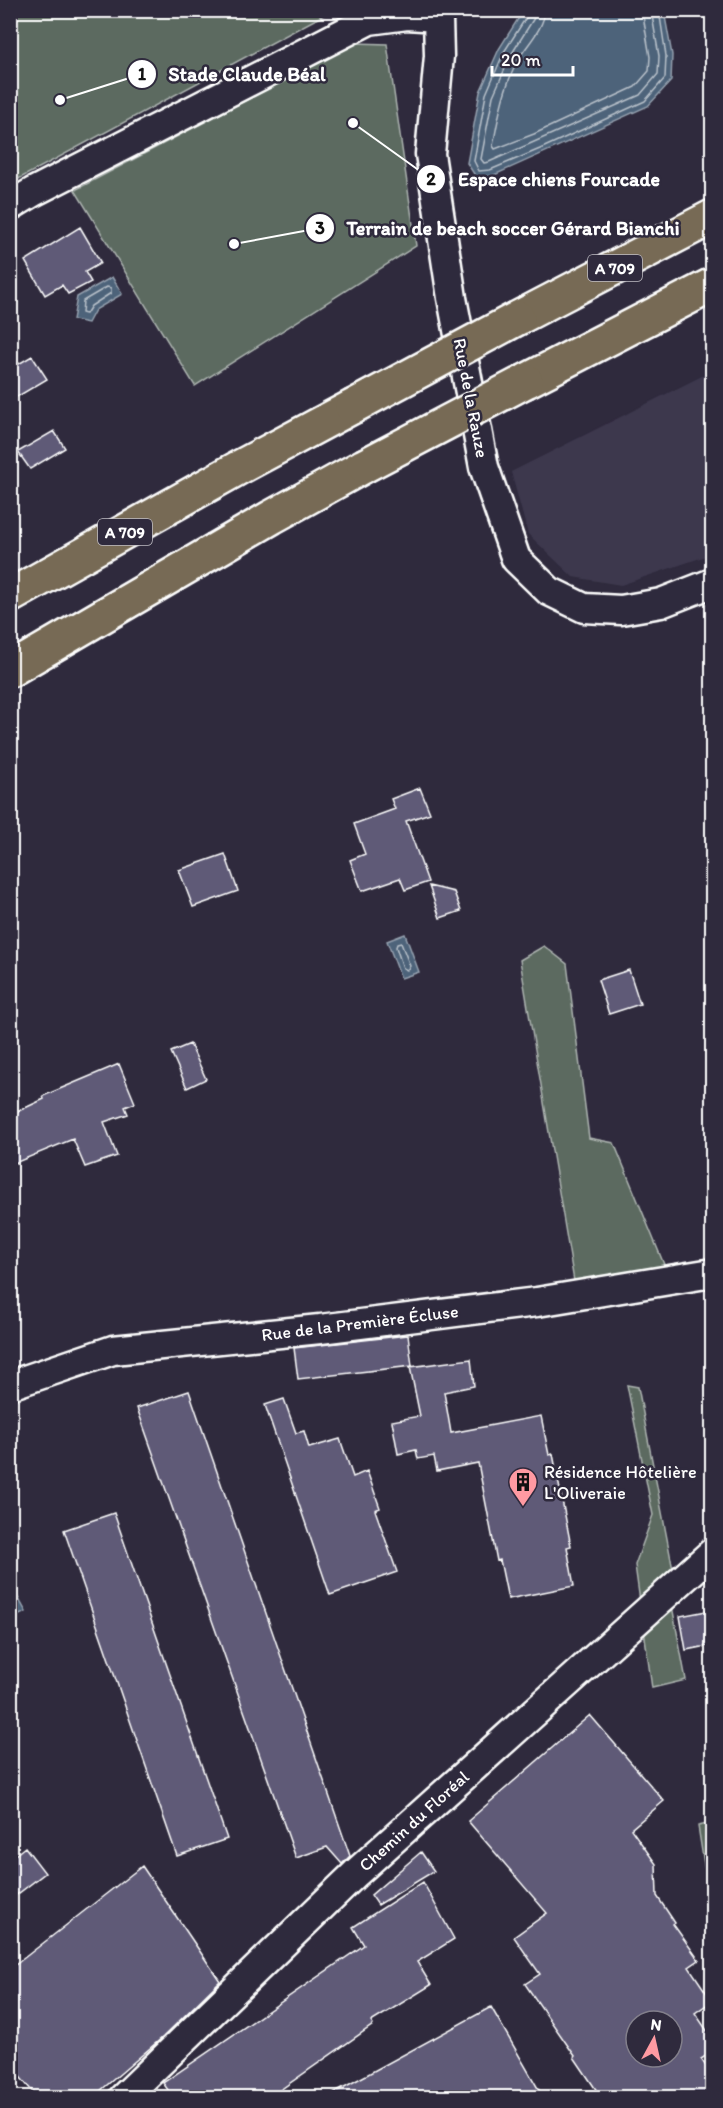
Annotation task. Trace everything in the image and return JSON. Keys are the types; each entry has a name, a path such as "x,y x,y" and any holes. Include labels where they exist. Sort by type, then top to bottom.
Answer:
{"highway":[{"name":"A 709","path":"10,596 240,467 518,318 712,218"},
{"path":"10,670 364,466 712,285"}],"street":[{"path":"10,206 33,192 369,20 407,15 441,14"},
{"name":"Rue de la Rauze","path":"441,14 430,154 452,298 484,467 516,558 549,591 584,608 621,610 661,603 712,583"},
{"name":"Rue de la Première Écluse","path":"10,1385 113,1350 320,1329 537,1302 712,1273"},
{"name":"Chemin du Floréal","path":"123,2097 356,1873 712,1553"}],"shaded area":[{"path":"712,371 712,554 621,585 573,577 528,534 511,472"}],"green space":[{"path":"11,10 331,10 331,11 11,183"},
{"path":"355,43 387,44 416,246 195,386 75,190"},
{"path":"544,946 567,964 589,1138 614,1143 665,1267 574,1281 520,960"},
{"path":"627,1385 638,1387 673,1570 672,1606 686,1680 652,1688 635,1565 653,1515"},
{"path":"712,1823 712,1915 698,1826"}],"water":[{"path":"523,11 664,11 672,55 671,81 648,106 492,176 476,177 467,163 480,92 499,49"},
{"path":"112,277 122,294 95,310 88,323 73,320 77,297"},
{"path":"405,934 419,972 401,978 387,941"},
{"path":"10,1583 26,1612 11,1619 10,1619"}],"building":[{"path":"80,227 101,263 85,272 91,282 68,294 62,285 45,295 25,261"},
{"path":"32,356 47,379 10,401 10,369"},
{"path":"54,431 65,448 30,469 18,452"},
{"path":"420,788 430,813 406,821 428,882 405,890 400,878 362,891 350,860 365,854 354,824 395,809 391,799"},
{"path":"225,854 238,891 193,907 179,870"},
{"path":"429,886 454,892 461,911 440,918"},
{"path":"629,970 640,1004 609,1014 598,980"},
{"path":"190,1044 206,1079 187,1088 171,1052"},
{"path":"119,1064 135,1103 125,1107 128,1114 104,1122 117,1156 85,1167 73,1139 10,1165 10,1115 44,1099 43,1096"},
{"path":"408,1335 412,1366 298,1379 294,1348"},
{"name":"Résidence Hôtelière L'Oliveraie","path":"471,1359 474,1386 444,1392 451,1433 541,1416 549,1455 553,1454 571,1546 567,1547 574,1586 508,1599 500,1560 497,1561 478,1463 437,1471 434,1456 418,1459 416,1450 398,1454 392,1421 420,1416 410,1367"},
{"path":"189,1391 350,1856 342,1864 327,1847 296,1858 137,1408"},
{"path":"284,1399 296,1433 304,1431 309,1448 340,1439 353,1477 367,1471 380,1508 375,1510 397,1572 330,1595 265,1405"},
{"path":"114,1513 227,1839 177,1856 64,1530"},
{"path":"712,1610 712,1645 686,1650 680,1616"},
{"path":"590,1715 664,1801 631,1829 656,1864 657,1896 675,1923 673,1924 699,1960 689,1967 712,2001 695,2013 712,2038 712,2052 701,2059 712,2075 712,2097 601,2097 525,1984 540,1974 514,1937 547,1913 468,1821"},
{"path":"25,1847 45,1873 10,1900 10,1859"},
{"path":"421,1852 434,1871 378,1905 371,1895"},
{"path":"142,1866 220,1981 163,2037 93,2097 37,2097 10,2065 10,1969"},
{"path":"423,1882 454,1939 417,1962 431,1985 371,2022 373,2025 270,2097 173,2097 163,2083 364,1945 353,1927"},
{"path":"491,2007 543,2097 326,2097"}],"place":[{"name":"Stade Claude Béal","path":"60,100"},
{"name":"Espace chiens Fourcade","path":"353,123"},
{"name":"Terrain de beach soccer Gérard Bianchi","path":"234,244"},
{"name":"Résidence Hôtelière L'Oliveraie","path":"523,1508"}]}
